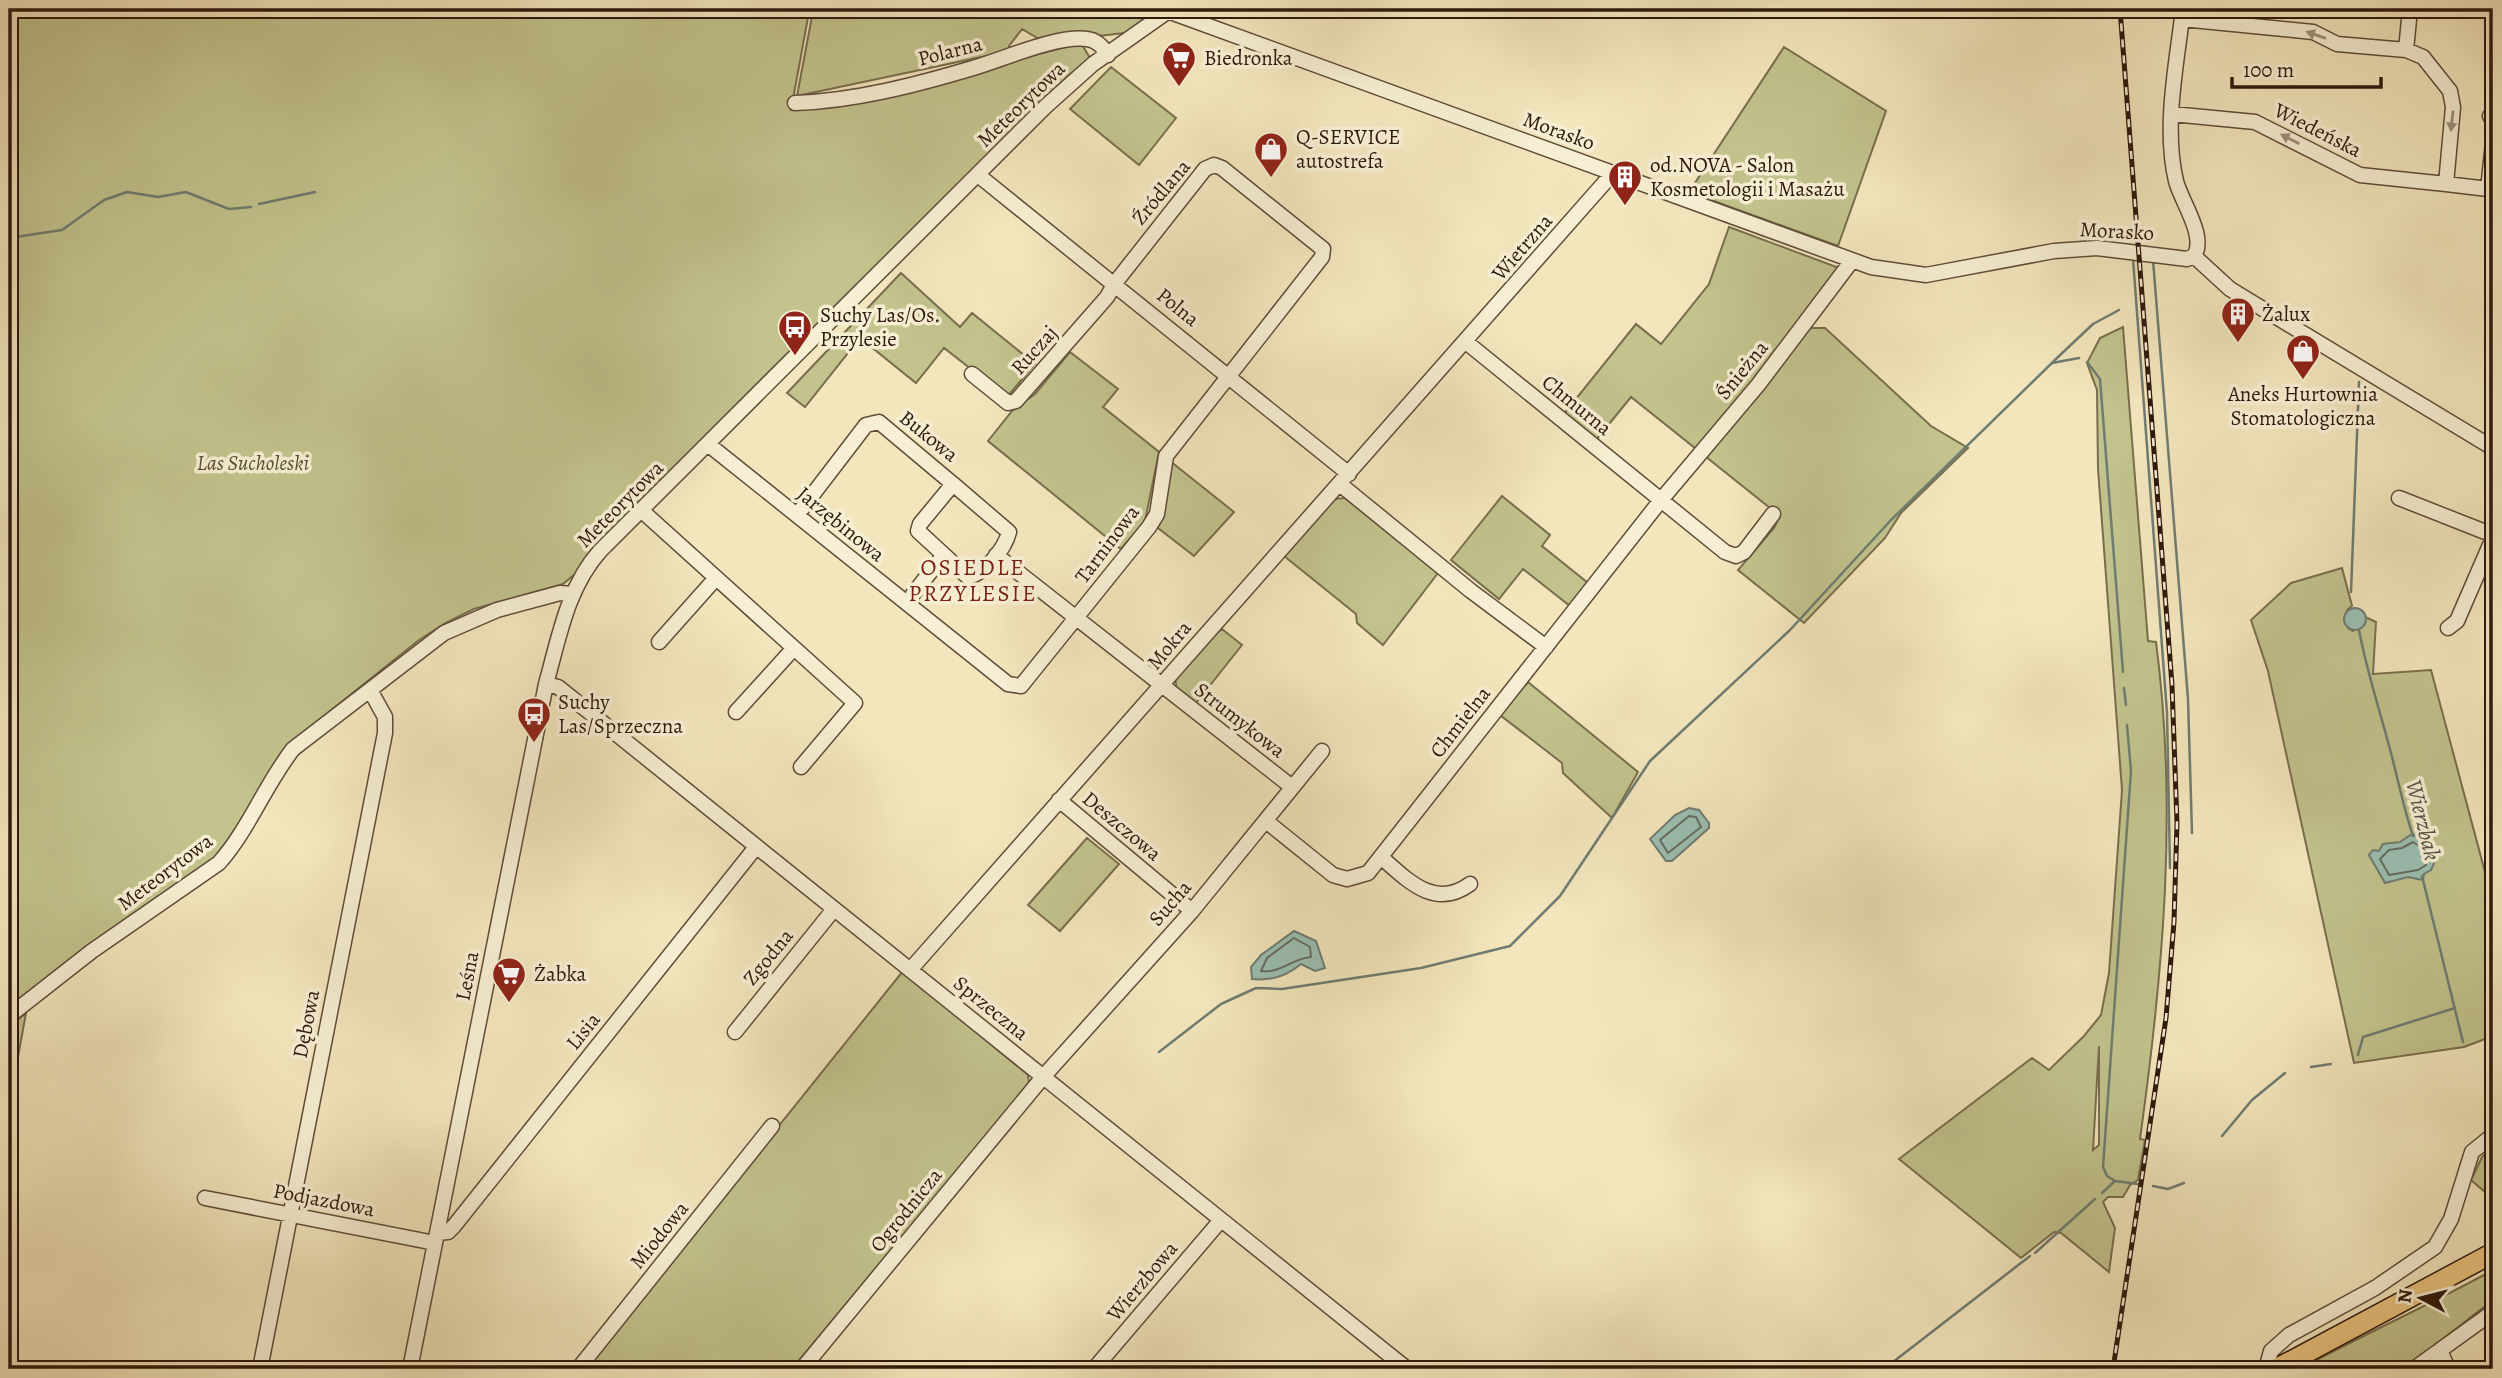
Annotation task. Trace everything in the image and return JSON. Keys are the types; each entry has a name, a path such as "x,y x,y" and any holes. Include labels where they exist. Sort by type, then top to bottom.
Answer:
{"main road":[{"path":"2276,1369 2493,1253"}],"street":[{"path":"2406,50 2410,9"},
{"name":"Meteorytowa","path":"9,1016 92,951 219,863 232,848 277,769 293,749 443,632 520,604 560,593 572,594 594,557 643,512 1061,92 1165,10"},
{"name":"Morasko","path":"1165,10 1851,262 1898,273 1926,275 2077,248 2132,250 2187,259 2194,256"},
{"path":"2446,184 2453,107 2451,91 2423,57 2406,50 2337,44 2313,32 2183,14 2172,114 2176,179 2199,242 2194,256 2230,289 2493,448"},
{"name":"Polarna","path":"794,103 860,95 1069,41 1088,39 1098,43 1108,55"},
{"name":"Wiedeńska","path":"2172,114 2255,122 2360,175 2491,190 2493,143"},
{"name":"Źródlana","path":"1115,283 1205,169 1214,165 1222,168 1316,241 1323,249 1322,257 1229,376"},
{"name":"Wietrzna","path":"1464,345 1613,173"},
{"name":"Polna","path":"978,175 1229,376 1471,591 1546,647"},
{"name":"Śnieżna","path":"1661,500 1758,385 1851,262"},
{"name":"Ruczaj","path":"972,374 1008,403 1016,401 1068,344 1107,297 1115,283"},
{"name":"Mokra","path":"910,970 1464,345"},
{"name":"Chmurna","path":"1464,345 1725,552 1736,556 1744,552 1773,514"},
{"name":"Tarninowa","path":"1013,687 1021,687 1149,527 1157,514 1166,456 1229,376"},
{"name":"Bukowa","path":"797,515 866,425 873,421 879,422 953,484"},
{"name":"Jarzębinowa","path":"709,445 1013,687"},
{"path":"953,484 1009,532 996,555 982,569 968,577 918,531 920,524 953,484"},
{"path":"2399,498 2493,536 2457,621 2448,628"},
{"name":"Chmielna","path":"1266,821 1333,875 1348,879 1368,873 1661,500"},
{"path":"643,512 855,703 801,767"},
{"name":"Strumykowa","path":"996,555 1292,787"},
{"path":"913,594 943,556"},
{"path":"659,642 716,578"},
{"name":"Leśna","path":"410,1369 546,684 572,594"},
{"path":"736,712 794,648"},
{"name":"Sprzeczna","path":"546,684 558,687 1407,1369"},
{"name":"Dębowa","path":"260,1369 385,733 385,717 370,690"},
{"name":"Sucha","path":"1043,1077 1192,911 1322,751"},
{"name":"Deszczowa","path":"1059,800 1192,911"},
{"name":"Lisia","path":"436,1238 454,1226 756,847"},
{"path":"1381,858 1417,888 1439,896 1460,891 1470,884"},
{"name":"Zgodna","path":"735,1032 834,909"},
{"name":"Ogrodnicza","path":"802,1369 1043,1077"},
{"name":"Miodowa","path":"578,1369 772,1126"},
{"path":"2266,1369 2271,1351 2289,1335 2399,1274 2435,1247 2451,1219 2472,1152 2493,1135"},
{"name":"Podjazdowa","path":"205,1198 436,1238"},
{"name":"Wierzbowa","path":"1094,1369 1222,1220"},
{"path":"2414,1369 2492,1315"},
{"path":"2440,1350 2448,1369"}],"green space":[{"name":"Las Sucholeski","path":"9,9 1147,11 1145,18 1125,33 1044,42 1022,29 1009,46 1010,51 797,96 813,11 809,12 791,110 970,72 1081,43 1090,58 1068,76 705,438 584,560 575,574 563,584 474,609 419,640 310,727 285,751 223,852 201,871 9,1009"},
{"path":"1784,47 1886,111 1838,246 1689,192"},
{"path":"1111,67 1176,118 1139,165 1070,109"},
{"path":"1729,227 1839,268 1811,308 1812,328 1825,328 1931,426 1968,448 1901,513 1885,538 1804,623 1738,570 1774,528 1780,516 1631,397 1596,440 1563,415 1636,324 1661,344 1709,284"},
{"path":"901,273 960,327 972,313 1035,364 1007,397 944,348 916,383 860,338 805,407 787,393"},
{"path":"2123,327 2148,641 2156,642 2163,705 2167,829 2161,953 2140,1139 2145,1140 2138,1180 2130,1185 2123,1197 2108,1197 2103,1202 2115,1228 2109,1272 2061,1233 2054,1232 2021,1258 1899,1159 2032,1058 2049,1070 2101,1015 2109,973 2122,790 2098,469 2097,390 2087,363 2100,338","holes":["2099,1046 2099,1145 2093,1150"]},
{"path":"1070,352 1118,389 1103,407 1159,452 1145,521 1121,549 988,441 1012,411 1035,394"},
{"path":"1170,461 1234,512 1194,556 1158,528"},
{"path":"1502,496 1550,535 1542,546 1588,583 1570,606 1523,569 1499,599 1451,560"},
{"path":"1345,498 1438,573 1383,645 1357,623 1356,614 1284,556 1335,499"},
{"path":"2342,568 2352,606 2347,610 2348,627 2353,631 2363,625 2365,617 2376,622 2373,674 2431,670 2493,902 2493,1036 2464,1047 2354,1063 2268,671 2251,620 2291,583"},
{"path":"1222,629 1242,645 1196,703 1177,691 1175,677 1206,641"},
{"path":"1528,682 1638,772 1612,818 1563,773 1562,763 1500,715"},
{"path":"1087,838 1119,864 1060,931 1028,905"},
{"path":"903,971 1028,1075 1029,1084 792,1369 584,1369"},
{"path":"26,1013 9,1106 9,1027"},
{"path":"2493,1146 2493,1199 2471,1180 2482,1157"},
{"path":"2493,1270 2493,1300 2404,1369 2317,1369 2311,1363 2448,1294"}],"water":[{"path":"2355,608 2363,611 2366,619 2363,627 2355,630 2347,627 2344,619 2347,611"},
{"path":"1689,808 1699,810 1709,823 1709,828 1672,861 1666,861 1650,839 1675,815"},
{"path":"2412,834 2433,845 2435,861 2431,870 2424,874 2423,880 2408,877 2385,883 2369,855 2373,850 2379,851 2383,844 2400,842"},
{"path":"1294,931 1316,941 1325,968 1315,971 1301,964 1278,977 1252,979 1251,967 1261,955"}],"waterway":[{"path":"9,238 62,230 104,200 127,192 158,197 186,192 229,209 251,207"},
{"path":"259,204 315,192"},
{"path":"2133,259 2167,713 2170,868"},
{"path":"2153,260 2188,699 2192,833"},
{"path":"1159,1052 1221,1004 1256,988 1282,989 1421,968 1510,946 1560,896 1650,761 1790,630 1891,520 2057,358 2093,324 2119,310"},
{"path":"2052,363 2079,358"},
{"path":"2087,362 2100,379 2123,672"},
{"name":"Wierzbak","path":"2351,592 2359,382"},
{"name":"Wierzbak","path":"2359,630 2413,836"},
{"path":"2124,688 2126,705"},
{"path":"2115,1181 2107,1176 2103,1167 2131,771 2127,725"},
{"name":"Wierzbak","path":"2422,876 2463,1042"},
{"path":"2358,1055 2363,1037 2455,1008"},
{"path":"2311,1067 2331,1064"},
{"path":"2222,1136 2252,1100 2285,1073"},
{"path":"2102,1193 2115,1181 2138,1184"},
{"path":"2153,1186 2168,1189 2184,1183"},
{"path":"2035,1253 2095,1199"},
{"path":"1884,1369 2030,1256"}],"railway":[{"path":"2113,1369 2166,1018 2174,922 2177,823 2172,685 2120,9"}],"place":[{"name":"Biedronka","path":"1179,88"},
{"name":"Q-SERVICE autostrefa","path":"1271,179"},
{"name":"od.NOVA - Salon Kosmetologii i Masażu","path":"1625,207"},
{"name":"Żalux","path":"2238,344"},
{"name":"Suchy Las/Os. Przylesie","path":"795,357"},
{"name":"Aneks Hurtownia Stomatologiczna","path":"2303,381"},
{"name":"Suchy Las/Sprzeczna","path":"534,744"},
{"name":"Żabka","path":"509,1004"}],"district":[{"name":"OSIEDLE PRZYLESIE","path":"973,580"}]}
